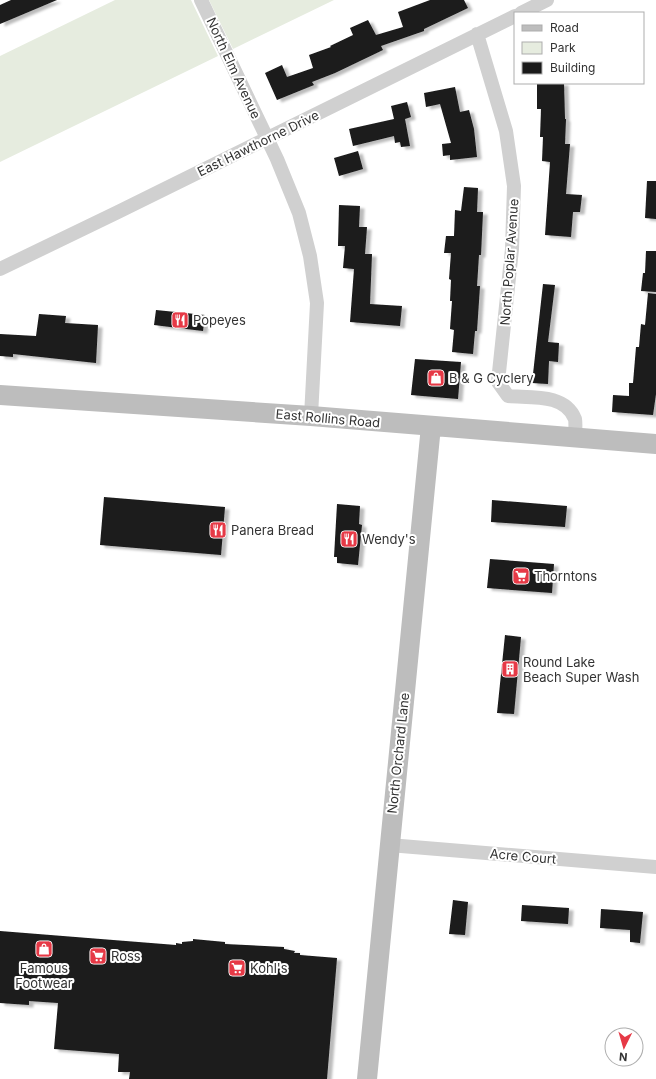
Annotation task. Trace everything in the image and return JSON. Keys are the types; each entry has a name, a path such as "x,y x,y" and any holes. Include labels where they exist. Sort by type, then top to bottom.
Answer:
{"main road":[{"name":"East Rollins Road","path":"0,395 311,416 656,444"},
{"name":"North Orchard Lane","path":"367,1079 431,426"}],"street":[{"name":"North Elm Avenue","path":"201,0 267,139 299,213 310,256 316,303 311,416"},
{"path":"523,12 547,0"},
{"name":"East Hawthorne Drive","path":"0,269 514,16"},
{"name":"North Poplar Avenue","path":"478,34 506,131 514,186 512,250 498,382 508,396 555,400 567,407 575,420 575,438"},
{"name":"Acre Court","path":"389,845 656,867"}],"green space":[{"path":"115,0 191,0 218,56 0,162 0,56"},
{"path":"209,0 334,0 233,49"}],"building":[{"path":"11,0 57,0 0,24 0,5"},
{"path":"430,0 464,0 468,8 424,29 424,31 381,46 383,50 335,73 312,82 314,85 277,100 265,73 282,65 287,77 313,68 309,55 331,47 330,46 353,35 350,28 368,20 376,35 403,27 398,12"},
{"path":"537,84 564,84 566,119 565,144 570,144 566,194 582,195 580,212 573,212 571,237 545,235 550,162 542,161 543,137 540,137 541,109 537,109"},
{"path":"455,87 460,112 469,110 474,129 477,157 450,160 450,155 443,156 442,144 451,143 440,104 426,107 424,93"},
{"path":"407,102 411,117 405,119 410,146 401,147 400,142 395,143 394,136 353,146 349,129 394,119 391,106"},
{"path":"358,151 363,169 339,176 334,158"},
{"path":"647,181 656,181 656,219 645,218"},
{"path":"464,187 478,188 477,212 483,212 481,255 479,255 477,286 480,286 477,331 475,331 473,354 452,352 454,330 450,329 452,301 450,301 451,280 449,279 451,253 444,253 446,236 454,236 455,210 461,211"},
{"path":"339,205 360,206 359,227 367,227 365,254 372,254 370,304 402,306 400,326 350,322 354,269 343,268 345,246 338,246"},
{"path":"646,251 656,251 656,292 641,291 643,273 645,273"},
{"path":"543,284 555,285 548,342 559,343 558,362 549,361 548,384 532,383"},
{"path":"648,293 656,294 656,394 653,415 612,412 613,395 629,396 629,383 633,383 636,347 639,347 641,324 645,325"},
{"name":"Popeyes","path":"156,310 205,315 203,331 154,325"},
{"path":"39,314 66,316 65,323 98,325 96,363 13,354 13,357 0,356 0,334 36,336"},
{"name":"B & G Cyclery","path":"415,359 461,362 458,399 411,395"},
{"path":"104,497 225,507 221,555 100,545"},
{"path":"492,500 567,506 565,527 491,522"},
{"name":"Wendy's","path":"337,504 360,506 359,524 362,525 358,565 337,563 337,557 334,557"},
{"name":"Thorntons","path":"490,559 554,564 552,593 487,588"},
{"name":"Round Lake Beach Super Wash","path":"505,635 521,637 514,714 497,713"},
{"path":"453,900 468,902 465,935 449,934"},
{"path":"522,905 569,908 568,924 521,921"},
{"path":"601,909 643,912 640,943 630,942 630,930 600,928"},
{"path":"0,931 176,945 176,943 182,944 182,942 193,941 193,939 225,942 225,944 284,947 284,949 295,951 294,953 300,953 300,955 337,958 327,1079 129,1079 130,1072 118,1072 119,1054 54,1049 58,1003 29,1001 29,1005 0,1003"}],"place":[{"name":"Popeyes","path":"180,320"},
{"name":"B & G Cyclery","path":"436,378"},
{"name":"Panera Bread","path":"218,530"},
{"name":"Wendy's","path":"349,539"},
{"name":"Thorntons","path":"521,576"},
{"name":"Round Lake Beach Super Wash","path":"510,669"},
{"name":"Famous Footwear","path":"44,949"},
{"name":"Ross","path":"98,956"},
{"name":"Kohl's","path":"237,968"}]}
